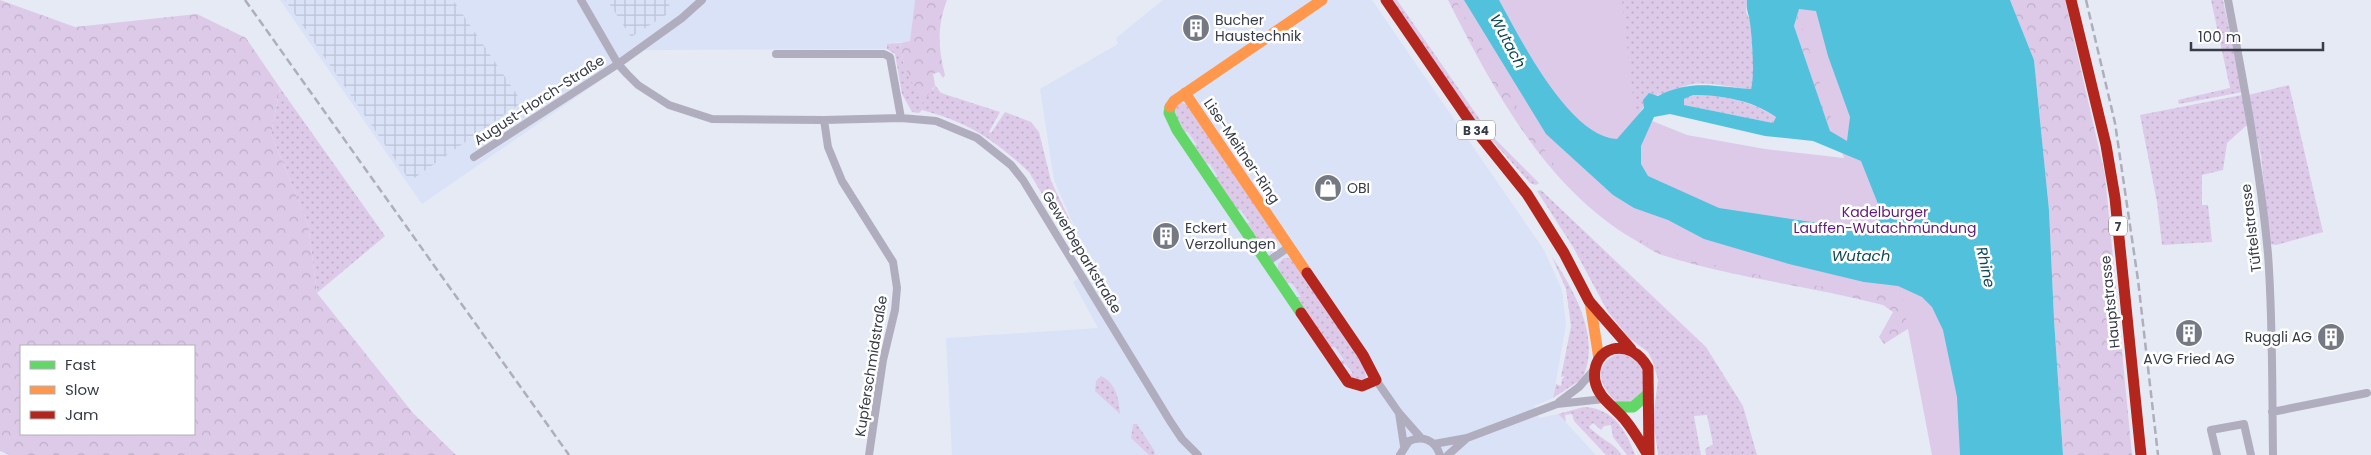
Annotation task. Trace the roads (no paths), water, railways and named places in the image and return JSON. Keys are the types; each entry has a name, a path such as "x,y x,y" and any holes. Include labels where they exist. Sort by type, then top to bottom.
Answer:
{"main road":[{"name":"B 34","path":"1386,0 1477,132 1527,194 1564,253 1589,301 1642,358 1648,368 1649,455"},
{"name":"Hauptstrasse","path":"2071,0 2106,145 2115,198 2141,455"},
{"path":"1185,93 1318,1"},
{"name":"Lise-Meitner-Ring","path":"1185,93 1363,355 1376,380 1367,385 1355,386 1348,382 1177,130 1169,113 1170,105 1185,93"},
{"name":"B 34","path":"1589,301 1597,364 1595,382 1604,399 1614,407 1629,425 1649,455"},
{"path":"1597,364 1614,347 1631,348"},
{"path":"1614,407 1634,407 1642,402 1648,394"}],"street":[{"path":"581,0 618,64"},
{"name":"August-Horch-Straße","path":"474,157 618,64 682,18 702,0"},
{"name":"Tüftelstrasse","path":"2228,0 2246,93 2268,252 2273,339 2273,455"},
{"path":"776,54 884,54 890,57 901,118"},
{"name":"Gewerbeparkstraße","path":"618,64 638,85 669,105 712,119 824,120 901,118 936,121 977,138 1011,165 1041,204 1174,427 1198,455"},
{"name":"Kupferschmidstraße","path":"824,120 828,147 842,181 893,262 896,288 895,310 883,360 869,455"},
{"path":"1268,262 1289,247"},
{"path":"1434,444 1467,438 1556,404 1579,388 1597,364"},
{"name":"Lise-Meitner-Ring","path":"1376,380 1399,413 1422,438"},
{"path":"2272,412 2367,393"},
{"path":"1556,404 1604,399"},
{"name":"Lise-Meitner-Ring","path":"1399,413 1404,446"},
{"path":"2217,455 2212,430 2244,424 2251,455"},
{"path":"1400,455 1404,446 1415,439 1422,438 1434,444 1440,455"},
{"path":"1448,455 1467,438"}],"water":[{"path":"1464,0 1499,0 1533,60 1564,104 1581,122 1599,134 1617,139 1644,108 1643,100 1649,93 1658,96 1682,87 1704,85 1751,89 1753,57 1747,0 2010,0 2034,60 2049,210 2063,455 1960,455 1957,397 1943,330 1932,307 1922,297 1898,286 1864,282 1789,264 1704,239 1668,220 1634,208 1613,195 1546,134","holes":["1799,9 1816,11 1828,56 1850,117 1847,141 1830,131 1794,26","1693,95 1725,97 1757,106 1776,117 1773,123 1684,105 1684,99","1670,114 1765,136 1813,141 1861,161 1880,209 1878,225 1865,230 1719,208 1648,176 1641,164 1641,146 1654,117"]}],"railway":[{"path":"245,0 569,455"},
{"path":"2086,0 2115,123 2138,280 2158,455"}],"place":[{"name":"Bucher Haustechnik","path":"1196,28"},
{"name":"OBI","path":"1328,188"},
{"name":"Eckert Verzollungen","path":"1166,236"},
{"name":"AVG Fried AG","path":"2189,333"},
{"name":"Ruggli AG","path":"2331,337"}],"water label":[{"name":"Wutach","path":"1508,41"},
{"name":"Wutach","path":"1861,255"},
{"name":"Rhine","path":"1986,267"}],"park label":[{"name":"Kadelburger Lauffen-Wutachmündung","path":"1885,220"}]}
